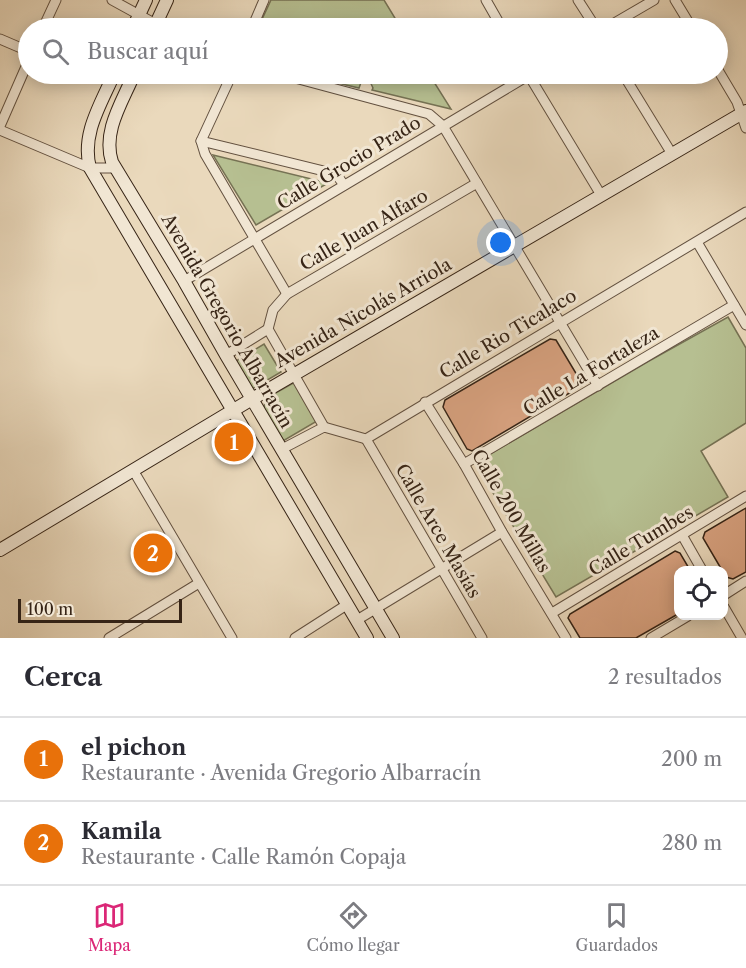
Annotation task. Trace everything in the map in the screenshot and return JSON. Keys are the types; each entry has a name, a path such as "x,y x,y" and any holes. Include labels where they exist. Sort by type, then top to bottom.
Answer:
{"street":[{"path":"48,18 56,0"},
{"path":"112,0 144,18"},
{"path":"138,18 146,0"},
{"path":"160,18 166,0"},
{"path":"256,18 264,0"},
{"path":"486,0 496,18"},
{"path":"578,0 590,18"},
{"path":"623,18 654,0"},
{"path":"675,0 686,18"},
{"path":"0,39 18,47"},
{"path":"19,84 0,128 90,168 115,168 109,147 110,131 130,84"},
{"path":"110,84 89,133 87,151 90,168 367,638"},
{"path":"227,84 201,141 205,154 287,294"},
{"path":"317,84 429,114 443,126 598,386"},
{"name":"Calle Grocio Prado","path":"184,281 513,84"},
{"path":"536,84 601,195"},
{"path":"629,84 672,154"},
{"path":"726,84 743,112 746,128"},
{"name":"Avenida Nicolás Arriola","path":"0,550 252,399 743,112"},
{"path":"201,141 336,174 344,185"},
{"name":"Avenida Gregorio Albarracín","path":"115,168 184,281 393,638"},
{"name":"Calle Juan Alfaro","path":"268,329 273,310 287,294 477,183"},
{"name":"Calle Rio Ticalaco","path":"366,439 746,212"},
{"path":"697,243 746,325"},
{"name":"Calle La Fortaleza","path":"464,465 734,305"},
{"path":"226,355 268,329 324,427 366,439"},
{"name":"Calle 200 Millas","path":"425,402 566,638"},
{"path":"282,449 324,427"},
{"name":"Calle Arce Masías","path":"366,439 482,638"},
{"path":"133,470 232,638"},
{"name":"Calle Tumbes","path":"552,613 746,496"},
{"path":"357,621 502,532"},
{"path":"682,535 700,566"},
{"path":"728,591 746,581"},
{"path":"109,638 199,583"},
{"path":"295,638 348,604"},
{"path":"728,615 742,638"},
{"path":"651,638 680,620"}],"green space":[{"path":"271,0 384,0 395,18 263,18"},
{"path":"342,84 360,84 359,88"},
{"path":"371,84 435,84 451,109 372,90"},
{"path":"213,155 328,183 256,225"},
{"path":"728,317 746,348 746,423 701,451 728,497 556,597 475,463"},
{"path":"264,344 281,372 252,389 236,361"},
{"path":"295,382 317,421 283,441 264,409 265,399"}],"building":[{"path":"550,339 556,340 583,385 472,451 467,449 443,407 445,400"},
{"path":"746,508 746,572 733,579 728,578 728,566 720,566 703,538 705,532"},
{"path":"675,551 680,553 688,566 674,566 674,616 636,638 580,638 568,618 570,614"}],"place":[{"name":"el pichon","path":"234,442"},
{"name":"Kamila","path":"153,553"}]}
